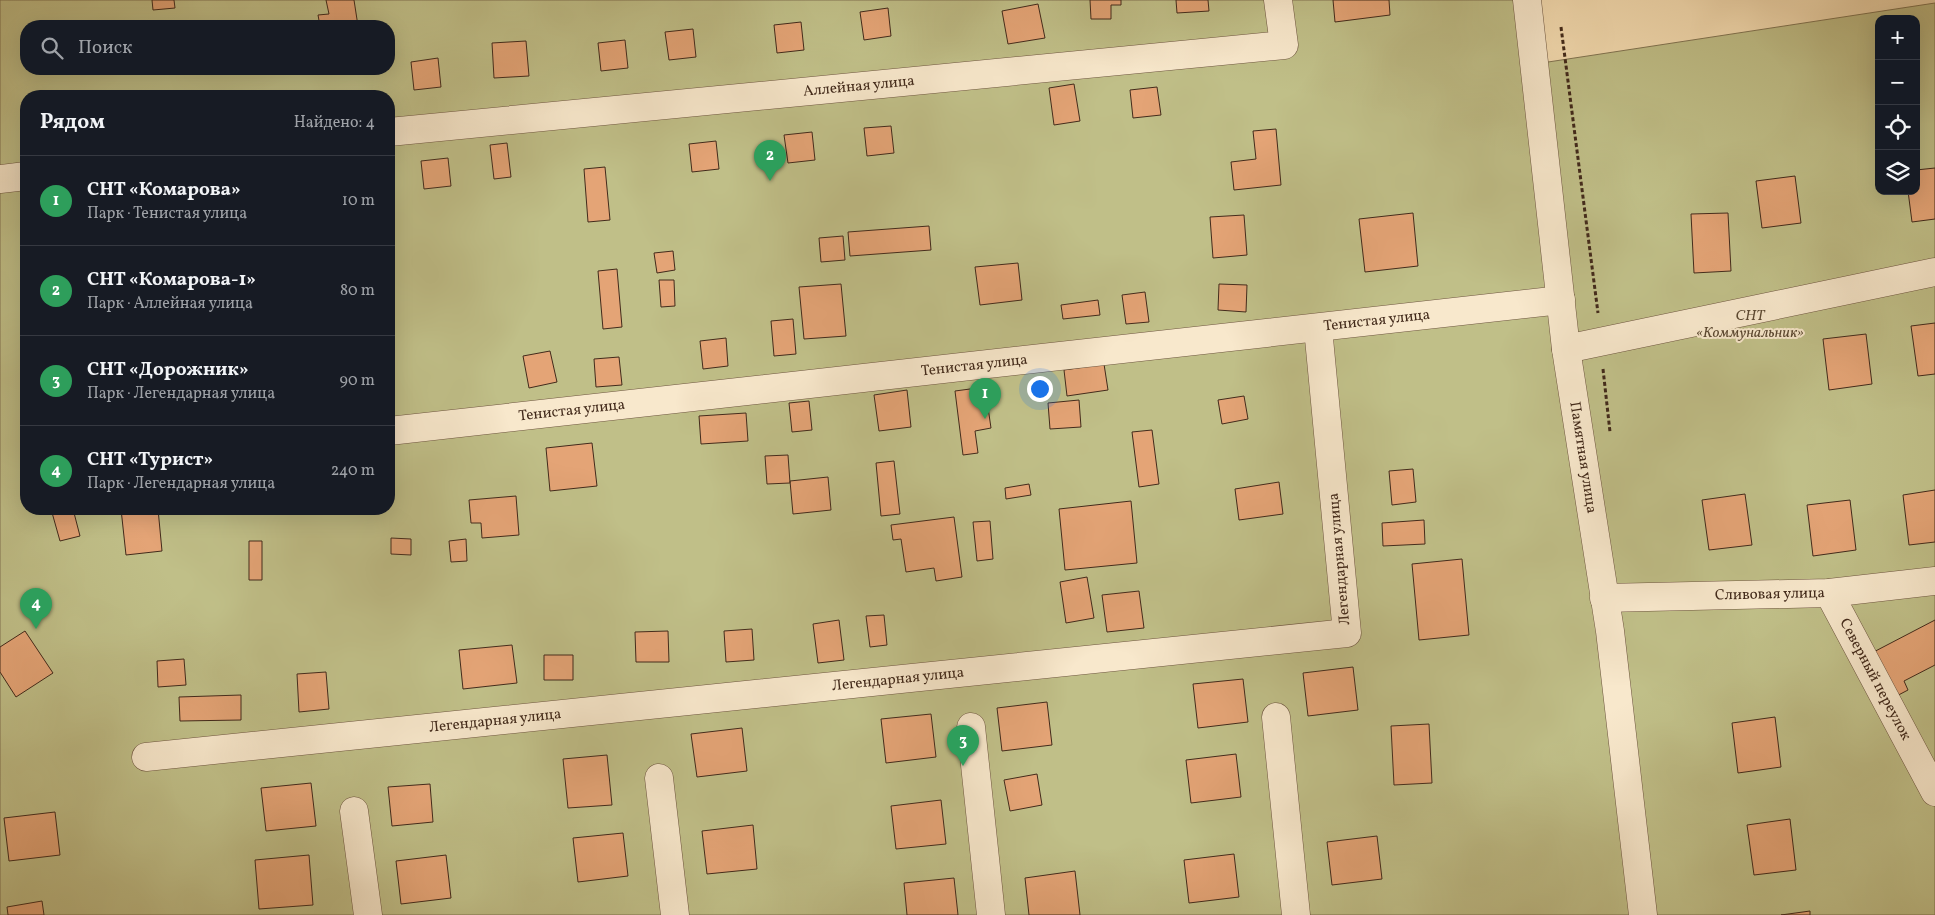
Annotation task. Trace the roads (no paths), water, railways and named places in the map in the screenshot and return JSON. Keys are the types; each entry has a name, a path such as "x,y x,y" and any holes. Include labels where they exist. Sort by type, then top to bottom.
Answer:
{"street":[{"name":"Аллейная улица","path":"395,131 1284,45 1278,0"},
{"name":"Памятная улица","path":"1527,0 1566,349 1610,631 1643,915"},
{"path":"0,179 20,177"},
{"path":"1566,349 1935,272"},
{"name":"Тенистая улица","path":"395,430 1561,300"},
{"name":"Легендарная улица","path":"146,758 1347,633 1318,328"},
{"name":"Сливовая улица","path":"1604,598 1829,593 1935,581"},
{"name":"Северный переулок","path":"1829,593 1935,792"},
{"path":"1276,717 1296,915"},
{"path":"971,727 990,915"},
{"path":"659,778 675,915"},
{"path":"354,811 368,915"}],"place":[{"name":"СНТ «Комарова-1»","path":"770,181"},
{"name":"СНТ «Комарова»","path":"985,419"},
{"name":"СНТ «Турист»","path":"36,629"},
{"name":"СНТ «Дорожник»","path":"963,766"}],"park label":[{"name":"СНТ «Коммунальник»","path":"1750,324"}]}
